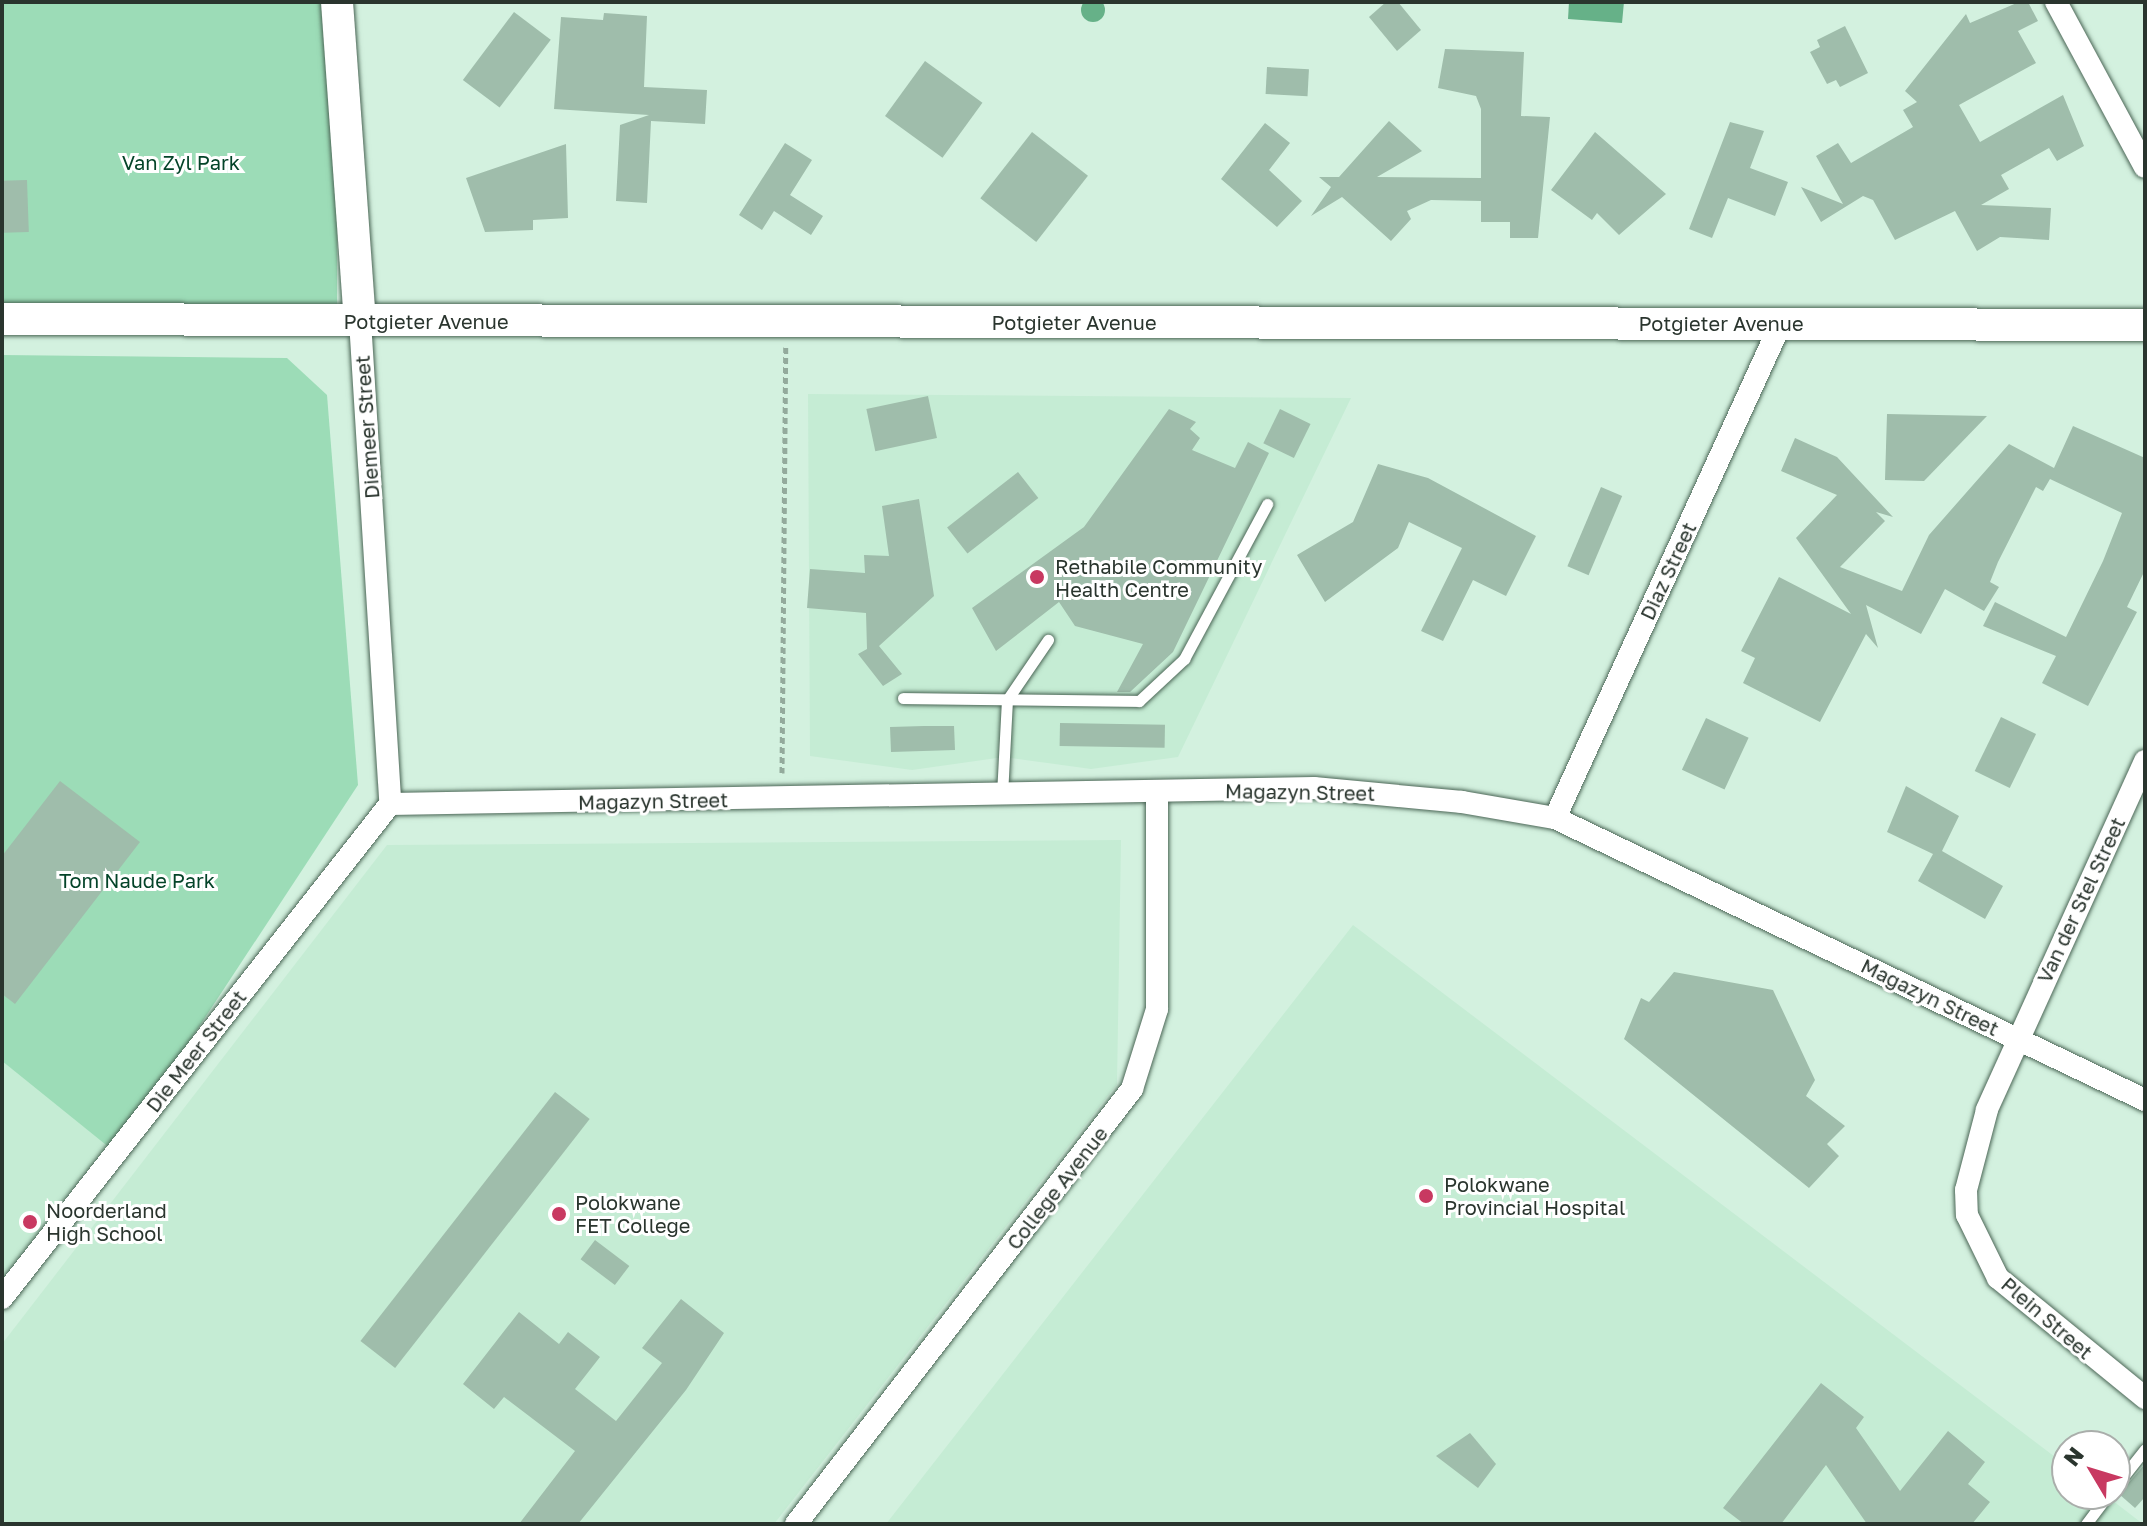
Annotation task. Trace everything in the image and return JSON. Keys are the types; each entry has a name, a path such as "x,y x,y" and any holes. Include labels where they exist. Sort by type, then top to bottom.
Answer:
{"street":[{"name":"Diemeer Street","path":"337,2 390,804"},
{"path":"2056,2 2145,167"},
{"name":"Potgieter Avenue","path":"2,319 2145,325"},
{"name":"Diaz Street","path":"1555,818 1781,323"},
{"name":"Van der Stel Street","path":"2018,1039 2145,761"},
{"name":"Magazyn Street","path":"390,804 1002,796 1314,788 1555,818 2145,1100"},
{"name":"College Avenue","path":"796,1524 1132,1089 1157,1009 1157,792"},
{"name":"Die Meer Street","path":"2,1298 390,804"},
{"name":"Plein Street","path":"2018,1039 1972,1155 1967,1215 1998,1278 2145,1398"}],"lane":[{"path":"903,698 1123,704 1154,694 1184,659 1267,504"},
{"path":"1002,796 1007,700 1048,640"},
{"path":"2131,1467 2145,1449"}],"path":[{"path":"781,799 787,322"}],"shaded area":[{"path":"1093,-2 1102,1 1105,10 1102,19 1093,22 1084,19 1081,10 1084,1"},
{"path":"1569,2 1624,2 1622,23 1568,19"},
{"name":"Rethabile Community Health Centre","path":"808,394 1351,398 1178,757 1091,769 1004,757 912,770 810,756"},
{"name":"Polokwane FET College","path":"1121,840 1117,1084 774,1524 2,1524 2,1344 387,845"},
{"name":"Polokwane Provincial Hospital","path":"1353,925 2051,1454 2051,1510 2125,1510 2143,1524 886,1524"},
{"name":"Noorderland High School","path":"2,1061 116,1153 2,1292"}],"green space":[{"name":"Van Zyl Park","path":"2,2 337,2 337,319 2,319"},
{"name":"Tom Naude Park","path":"2,355 287,358 327,395 358,785 116,1153 2,1061"}],"building":[{"path":"1386,2 1398,2 1421,30 1397,51 1369,17"},
{"path":"2019,2 2028,2 2038,21 2018,31 2036,63 1959,105 1980,142 2063,95 2084,146 2057,161 2049,148 2001,175 2009,189 1981,205 2051,208 2049,240 2000,237 1977,251 1955,211 1895,240 1873,200 1863,196 1821,222 1801,187 1843,204 1816,156 1838,143 1851,163 1913,127 1903,110 1917,102 1905,91 1966,14 1970,23"},
{"path":"514,12 551,40 500,108 463,80"},
{"path":"604,13 647,16 644,87 707,90 705,124 651,121 647,203 616,201 620,125 649,115 554,109 561,17 603,20"},
{"path":"1845,26 1868,73 1840,87 1836,80 1827,84 1810,52 1820,47 1817,40"},
{"path":"1445,49 1524,52 1521,116 1550,117 1538,238 1510,238 1510,222 1481,222 1481,201 1431,200 1407,211 1411,219 1391,241 1342,197 1311,216 1331,187 1319,177 1339,177 1389,121 1422,151 1377,177 1481,178 1481,109 1476,96 1438,88"},
{"path":"925,61 982,103 942,158 885,116"},
{"path":"1267,67 1309,69 1308,96 1266,94"},
{"path":"1730,122 1764,131 1750,168 1788,182 1775,216 1728,198 1712,238 1689,229"},
{"path":"1265,123 1290,143 1269,170 1302,201 1277,227 1221,179"},
{"path":"1032,132 1088,176 1036,242 980,198"},
{"path":"1595,132 1666,194 1619,235 1597,213 1592,220 1551,190"},
{"path":"785,143 812,160 790,195 823,216 811,235 774,211 762,230 739,215"},
{"path":"566,144 568,218 533,220 533,230 485,232 466,178"},
{"path":"27,180 29,232 4,233 2,181"},
{"path":"928,396 937,438 875,451 866,409"},
{"path":"1169,409 1196,422 1190,429 1200,438 1192,450 1235,468 1248,442 1269,453 1173,652 1130,692 1117,692 1143,644 1075,626 1059,602 996,651 972,608 1084,527"},
{"path":"1280,409 1311,424 1294,458 1263,443"},
{"path":"1887,414 1987,416 1924,481 1885,480"},
{"path":"2073,426 2145,458 2145,570 2127,607 2137,612 2088,706 2042,683 2056,656 1983,626 1995,602 2066,637 2103,561 2122,513 2050,479 2043,491 2036,487 1998,562 1990,582 1999,587 1984,611 1945,589 1921,634 1866,605 1878,648 1866,634 1820,722 1743,683 1755,658 1741,651 1779,577 1851,614 1796,538 1837,495 1781,471 1795,438 1837,457 1893,517 1876,512 1885,521 1840,567 1902,591 1929,535 2009,444 2054,468"},
{"path":"1378,464 1428,478 1536,536 1506,596 1473,580 1443,641 1421,631 1462,548 1409,522 1398,548 1325,602 1297,555 1353,522"},
{"path":"1018,472 1038,498 967,553 947,527"},
{"path":"1601,487 1622,496 1589,575 1567,566"},
{"path":"919,499 934,596 879,646 902,674 883,686 858,654 867,649 866,613 807,608 810,569 865,573 864,555 889,556 882,506"},
{"path":"2001,717 2036,734 2010,788 1975,771"},
{"path":"1706,718 1749,738 1725,790 1682,770"},
{"path":"1060,723 1165,725 1165,748 1060,746"},
{"path":"954,726 955,750 891,752 890,727"},
{"path":"60,781 140,842 15,1004 2,994 2,856"},
{"path":"1906,786 1959,816 1942,851 2003,886 1985,919 1918,881 1933,854 1887,832"},
{"path":"1674,972 1773,990 1815,1080 1806,1096 1845,1126 1827,1144 1839,1156 1809,1188 1624,1039 1641,998 1649,1002"},
{"path":"555,1092 590,1119 395,1368 360,1341"},
{"path":"595,1240 629,1266 615,1285 581,1259"},
{"path":"681,1299 724,1333 686,1390 578,1524 519,1524 575,1451 504,1397 494,1409 463,1384 519,1312 559,1344 568,1332 600,1357 575,1389 616,1421 662,1363 642,1348"},
{"path":"1821,1383 1864,1417 1856,1428 1900,1491 1948,1431 1985,1462 1968,1484 1990,1502 1972,1524 1867,1524 1826,1465 1781,1524 1744,1524 1723,1508"},
{"path":"1470,1433 1496,1464 1478,1488 1436,1456"},
{"path":"2145,1464 2145,1497 2135,1508 2131,1504 2131,1480"}],"place":[{"name":"Rethabile Community Health Centre","path":"1037,577"},
{"name":"Polokwane Provincial Hospital","path":"1426,1196"},
{"name":"Polokwane FET College","path":"559,1214"},
{"name":"Noorderland High School","path":"30,1222"}]}
